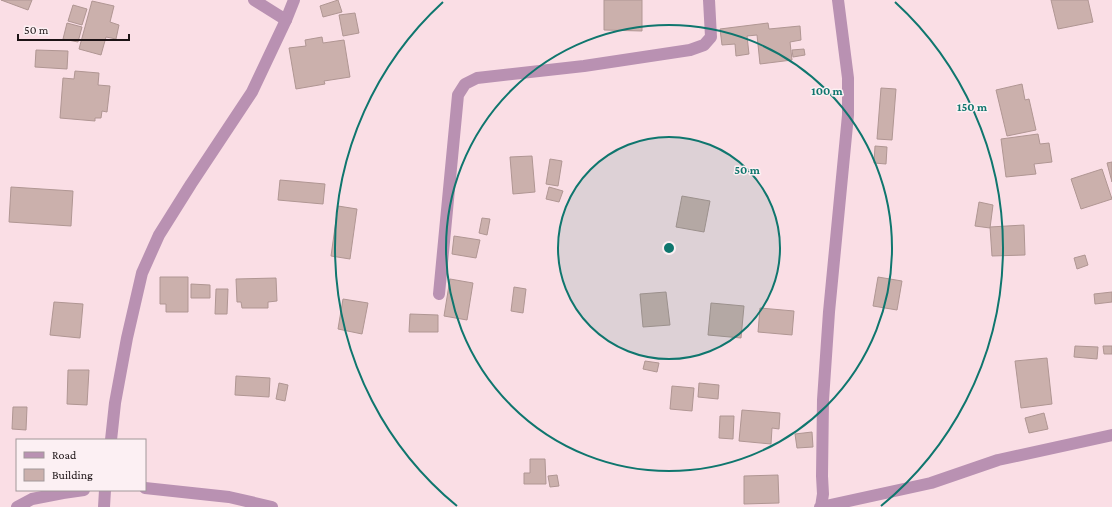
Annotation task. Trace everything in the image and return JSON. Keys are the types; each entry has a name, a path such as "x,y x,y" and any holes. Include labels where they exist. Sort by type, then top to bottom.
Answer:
{"street":[{"path":"254,0 286,20"},
{"path":"111,439 115,403 127,338 142,273 159,235 252,92 294,0"},
{"path":"439,294 458,95 465,84 477,78 584,66 690,50 704,45 711,37 709,0"},
{"path":"838,0 848,78 848,115 839,222 829,312 824,392 823,494 821,507 931,483 998,460 1112,435"},
{"path":"146,488 229,497 272,507"},
{"path":"17,507 32,499 74,491"},
{"path":"104,507 105,491"}],"building":[{"path":"1,0 32,0 28,10"},
{"path":"338,0 342,12 323,17 320,6"},
{"path":"604,0 642,0 642,31 604,30"},
{"path":"1051,0 1088,0 1093,22 1058,29"},
{"path":"92,1 114,6 110,22 119,25 116,39 106,37 101,55 79,49"},
{"path":"73,5 87,9 82,25 68,21"},
{"path":"355,13 359,33 343,36 339,15"},
{"path":"67,23 82,27 78,42 63,39"},
{"path":"768,23 769,29 800,26 801,40 790,42 792,60 760,64 757,35 747,36 749,54 736,56 735,44 722,45 720,29"},
{"path":"322,37 323,43 344,40 350,77 324,81 325,84 296,89 289,48 306,46 305,40"},
{"path":"804,49 805,55 793,57 792,50"},
{"path":"36,50 68,51 67,69 35,67"},
{"path":"75,71 99,73 98,85 110,86 107,112 102,111 101,118 95,118 95,121 60,118 63,78 74,79"},
{"path":"1022,84 1025,100 1029,99 1036,130 1007,136 996,90"},
{"path":"881,88 896,89 892,140 877,139"},
{"path":"1038,134 1040,144 1049,143 1052,162 1034,164 1036,174 1006,177 1001,139"},
{"path":"875,146 887,147 886,164 874,163"},
{"path":"532,156 535,192 513,194 510,157"},
{"path":"550,159 562,161 558,186 546,184"},
{"path":"1112,162 1112,182 1107,163"},
{"path":"1102,169 1112,199 1081,209 1071,179"},
{"path":"280,180 325,184 323,204 278,200"},
{"path":"11,187 73,191 71,226 9,222"},
{"path":"549,187 563,191 559,202 546,199"},
{"path":"682,196 710,201 704,232 676,227"},
{"path":"979,202 993,205 990,228 975,226"},
{"path":"338,206 357,209 350,259 331,256"},
{"path":"482,218 490,219 487,235 479,233"},
{"path":"1024,225 1025,255 992,256 990,227"},
{"path":"454,236 480,240 476,258 452,254"},
{"path":"1085,255 1088,265 1077,269 1074,258"},
{"path":"160,277 188,277 188,312 166,312 166,304 160,304"},
{"path":"878,277 902,281 897,310 873,306"},
{"path":"276,278 277,301 268,302 268,308 242,308 241,302 237,302 236,279"},
{"path":"450,279 473,283 467,320 444,316"},
{"path":"191,284 210,285 210,298 191,298"},
{"path":"514,287 526,289 523,313 511,311"},
{"path":"216,289 228,289 227,314 215,314"},
{"path":"666,292 670,325 643,327 640,294"},
{"path":"1112,292 1112,302 1095,304 1094,294"},
{"path":"343,299 368,303 362,334 338,329"},
{"path":"54,302 83,304 80,338 50,335"},
{"path":"711,303 744,306 741,338 708,335"},
{"path":"760,308 794,311 792,335 758,332"},
{"path":"410,314 438,315 438,332 409,332"},
{"path":"1075,346 1098,347 1097,359 1074,357"},
{"path":"1103,346 1112,346 1112,354 1104,354"},
{"path":"1047,358 1052,404 1021,408 1015,361"},
{"path":"645,361 659,363 657,372 643,369"},
{"path":"68,370 89,370 87,405 67,404"},
{"path":"236,376 270,378 269,397 235,395"},
{"path":"279,383 288,385 285,401 276,399"},
{"path":"699,383 719,385 718,399 698,397"},
{"path":"672,386 694,388 692,411 670,409"},
{"path":"13,407 27,407 26,430 12,429"},
{"path":"742,410 780,413 779,429 772,428 771,444 739,441"},
{"path":"1044,413 1048,429 1029,433 1025,418"},
{"path":"720,416 734,416 733,439 719,438"},
{"path":"812,432 813,447 797,448 795,434"},
{"path":"530,459 545,459 546,484 524,484 524,473 530,473"},
{"path":"557,475 559,486 550,487 548,476"},
{"path":"778,475 779,503 744,504 744,476"}]}
